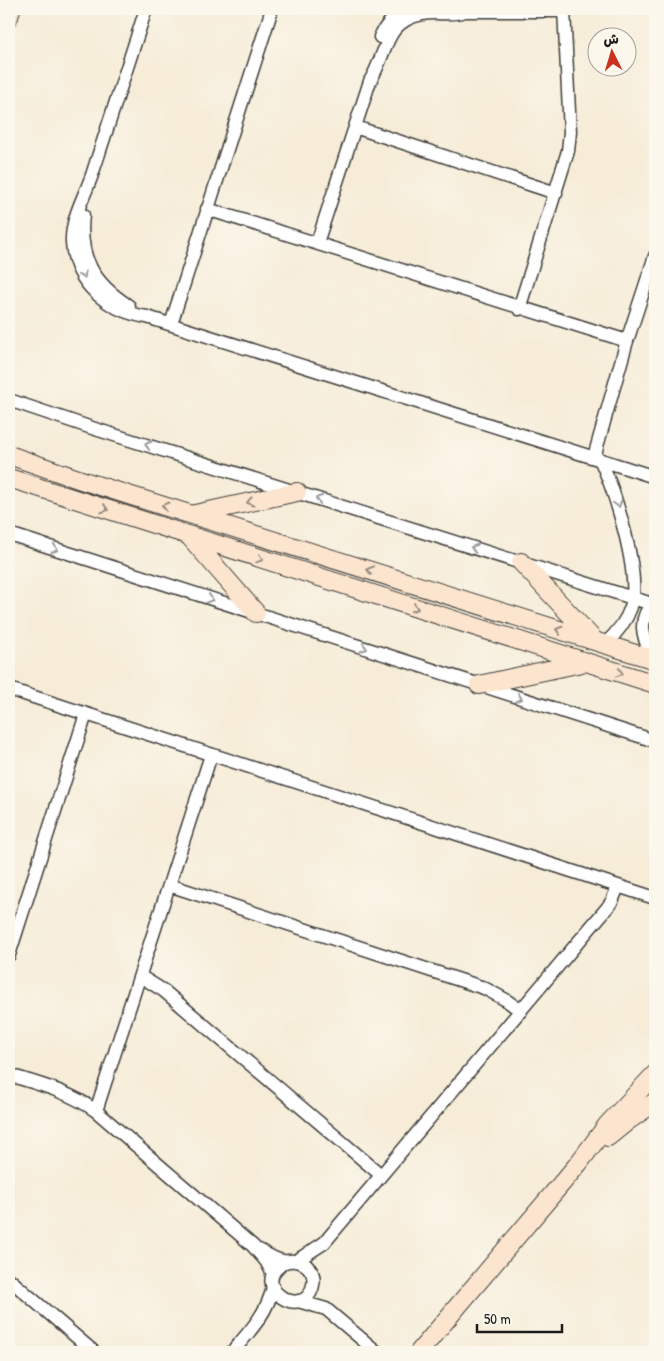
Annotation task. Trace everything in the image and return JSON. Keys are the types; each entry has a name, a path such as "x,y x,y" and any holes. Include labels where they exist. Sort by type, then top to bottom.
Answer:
{"street":[{"path":"9,17 11,9"},
{"path":"146,9 90,179 82,223 82,242 86,260 95,276 107,290 147,316 655,477"},
{"path":"171,324 272,9"},
{"path":"317,243 370,81 373,61 384,30 395,17 409,9"},
{"path":"370,81 377,69 387,40 396,28 402,23 423,14 455,14 462,10 564,10 570,132 568,151 519,309"},
{"path":"355,127 556,193"},
{"path":"207,209 627,342"},
{"path":"600,643 616,632 626,619 633,598 632,573 615,494 597,458 627,342 655,256"},
{"path":"9,400 633,598 654,603 644,617 643,630 653,659"},
{"path":"9,455 653,659"},
{"path":"9,478 655,684"},
{"path":"193,514 298,492"},
{"path":"190,536 256,613"},
{"path":"13,538 256,613 655,742"},
{"path":"521,562 600,643"},
{"path":"479,685 587,662"},
{"path":"9,689 655,898"},
{"path":"9,955 86,714"},
{"path":"96,1112 212,755"},
{"path":"169,885 484,988 506,1000 520,1011"},
{"path":"273,1274 280,1265 324,1243 607,908 618,887"},
{"path":"140,976 164,992 382,1175"},
{"path":"419,1352 578,1164 608,1124 655,1074"},
{"path":"9,1075 64,1092 81,1100 253,1246 266,1261 273,1274 270,1300 263,1315 232,1352"},
{"path":"578,1164 618,1128 655,1102"},
{"path":"263,1315 308,1296 314,1286 313,1277 324,1243"},
{"path":"253,1246 290,1261 306,1265 326,1309"},
{"path":"9,1279 94,1352"},
{"path":"273,1287 277,1295 326,1309 377,1352"}]}
